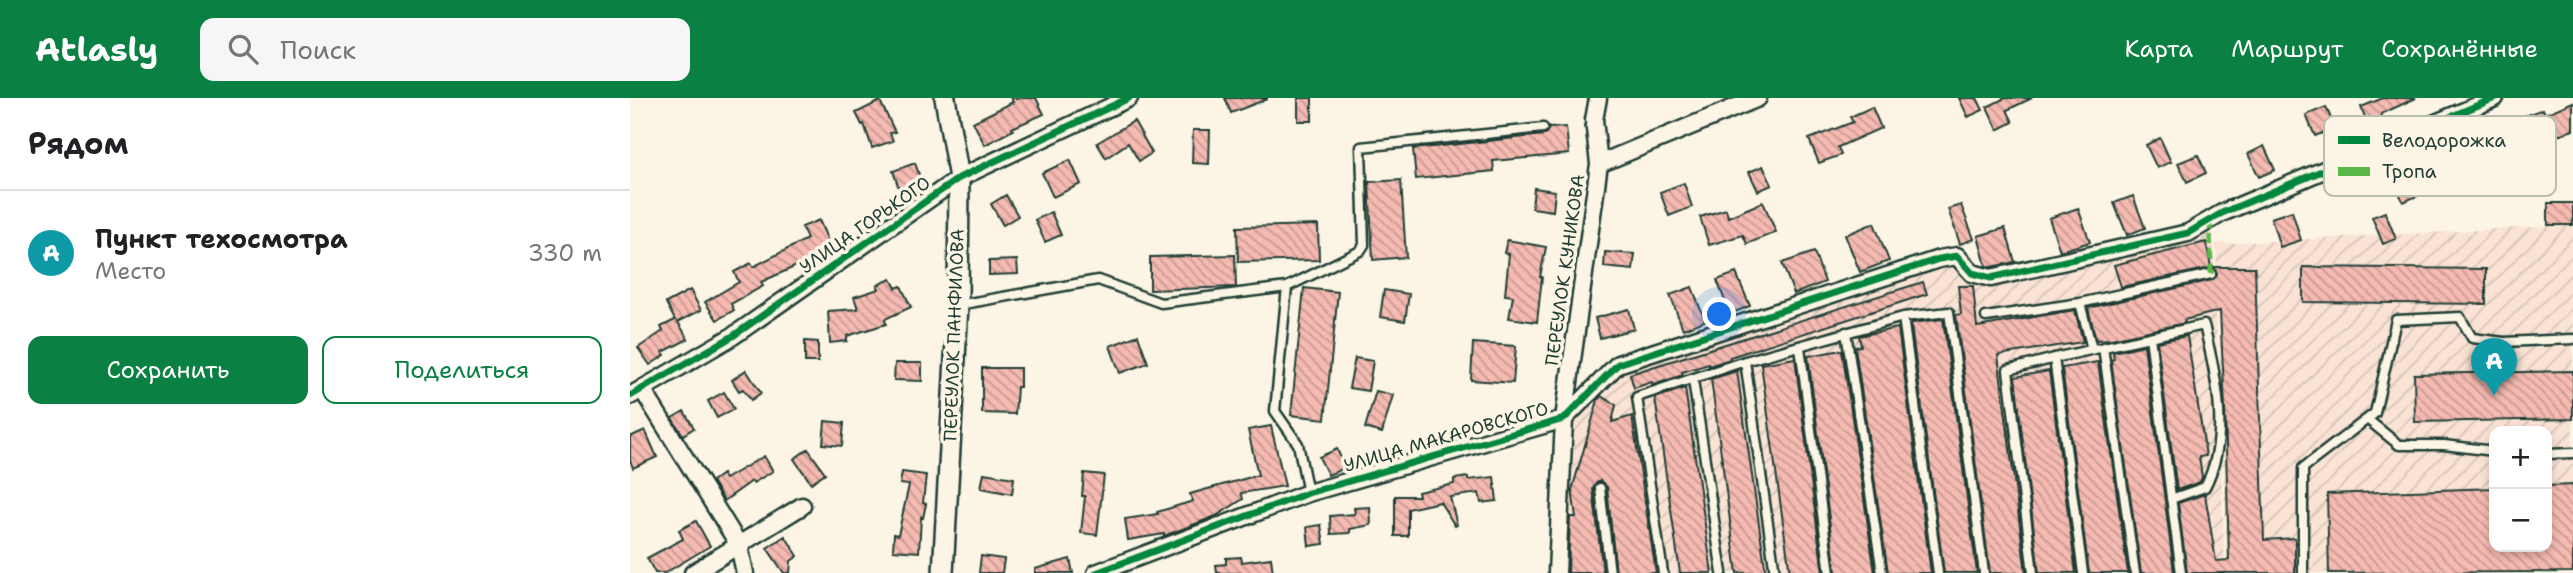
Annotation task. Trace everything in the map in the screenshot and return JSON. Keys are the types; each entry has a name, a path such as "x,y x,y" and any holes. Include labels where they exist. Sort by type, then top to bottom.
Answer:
{"street":[{"name":"ПЕРЕУЛОК ПАНФИЛОВА","path":"943,573 958,305 960,178 945,98"},
{"name":"УЛИЦА ГОРЬКОГО","path":"636,393 733,337 960,178 1129,98"},
{"name":"ПЕРЕУЛОК КУНИКОВА","path":"1557,573 1564,419 1599,164 1594,120 1598,98"},
{"path":"1599,164 1758,98"},
{"name":"УЛИЦА МАКАРОВСКОГО","path":"2453,116 2495,98"},
{"name":"УЛИЦА МАКАРОВСКОГО","path":"1096,573 1308,493 1564,419 1618,364 1939,259 1957,256 1972,273 1991,278 2188,233 2222,214 2324,171"},
{"path":"636,393 739,545 744,573"},
{"path":"693,573 802,506"}],"lane":[{"path":"958,305 1098,280 1161,303 1287,288 1360,251 1364,245 1361,147 1543,128"},
{"path":"1986,317 2080,303 2211,274"},
{"path":"1287,288 1275,411 1298,444 1308,493"},
{"path":"2080,303 2092,349"},
{"path":"1663,573 1637,397 1745,361 1846,332 1903,317 1949,312 1984,573"},
{"path":"1903,317 1938,573"},
{"path":"2303,573 2303,468 2375,413 2396,320 2460,317 2472,338 2504,342 2573,339"},
{"path":"2033,573 2008,370 2204,325 2216,375 2220,422 2214,471 2205,487 2171,499"},
{"path":"1846,332 1882,573"},
{"path":"2150,337 2181,573"},
{"path":"1800,347 1830,573"},
{"path":"2103,347 2134,573"},
{"path":"2054,358 2083,573"},
{"path":"1745,361 1775,573"},
{"path":"1693,380 1722,573"},
{"path":"2367,419 2399,445 2444,445 2489,450"},
{"path":"2552,454 2573,453"},
{"path":"1600,488 1611,573"}],"shaded area":[{"path":"2573,225 2573,573 2227,573 2216,244"},
{"path":"2213,232 2225,573 1560,573 1567,420 1619,365 1941,265 1956,265 1991,282"}],"building":[{"path":"1011,98 1036,98 1044,114 1012,128 1013,130 985,145 973,122 1013,102"},
{"path":"1225,98 1267,98 1267,99 1231,113"},
{"path":"1298,98 1312,98 1312,121 1298,121"},
{"path":"1959,98 1977,98 1983,110 1968,117"},
{"path":"2005,98 2032,98 2007,110 2013,122 1998,130 1987,107"},
{"path":"2383,98 2416,98 2381,114 2382,116 2365,116 2361,107"},
{"path":"880,101 895,132 890,133 893,141 872,148 864,124 862,125 856,113"},
{"path":"2573,102 2573,130 2556,136 2556,116 2524,116 2543,109 2545,114"},
{"path":"1872,107 1881,128 1838,147 1841,155 1819,163 1809,139 1853,122 1850,117"},
{"path":"2326,107 2330,116 2324,116 2324,132 2315,136 2306,115"},
{"path":"1134,121 1152,153 1139,161 1128,143 1106,158 1097,143"},
{"path":"1566,127 1569,154 1493,161 1494,171 1416,179 1413,149 1544,135 1549,128"},
{"path":"1193,130 1210,130 1209,164 1192,163"},
{"path":"2160,138 2171,162 2157,168 2146,145"},
{"path":"2264,146 2275,170 2259,177 2248,154"},
{"path":"2198,155 2206,173 2187,182 2178,163"},
{"path":"1070,160 1081,184 1053,197 1042,173"},
{"path":"915,163 924,189 904,203 893,171"},
{"path":"1763,166 1772,185 1758,191 1749,172"},
{"path":"1401,180 1406,257 1373,260 1369,182"},
{"path":"1684,183 1692,207 1669,216 1660,192"},
{"path":"1534,188 1555,191 1553,211 1532,208"},
{"path":"1006,195 1018,216 1003,225 991,204"},
{"path":"2133,196 2145,228 2127,235 2114,203"},
{"path":"2401,196 2417,196 2403,202"},
{"path":"1763,202 1776,232 1747,244 1743,235 1709,245 1700,217 1726,209 1728,217"},
{"path":"2548,203 2573,203 2573,225 2548,225"},
{"path":"1961,205 1974,239 1960,244 1948,209"},
{"path":"2078,208 2090,242 2060,251 2049,218"},
{"path":"2292,211 2301,240 2280,247 2271,218"},
{"path":"1051,212 1061,235 1045,242 1035,220"},
{"path":"2385,212 2396,239 2383,244 2372,217"},
{"path":"819,220 832,250 761,282 763,286 731,304 734,310 717,320 705,302 739,282 734,272 751,263 753,267 807,239 802,227"},
{"path":"1874,223 1889,261 1860,272 1845,235"},
{"path":"1318,225 1319,260 1238,262 1237,227"},
{"path":"2005,228 2015,262 1986,266 1978,236"},
{"path":"1507,240 1546,247 1540,277 1537,322 1509,318 1513,296 1505,295 1509,254 1504,253"},
{"path":"2206,242 2211,267 2255,267 2264,540 2295,538 2295,573 2187,573 2178,503 2205,494 2216,561 2229,560 2220,311 2184,320 2185,323 2096,340 2088,308 2212,280 2217,275 2215,269 2210,268 2121,287 2114,265"},
{"path":"1605,252 1635,254 1633,270 1604,267"},
{"path":"1814,252 1825,282 1794,294 1782,263"},
{"path":"1235,255 1236,287 1150,290 1150,257"},
{"path":"1017,260 1018,274 989,275 989,261"},
{"path":"2303,267 2486,269 2486,304 2303,302"},
{"path":"1736,273 1750,306 1730,314 1717,280"},
{"path":"891,279 896,288 901,286 911,307 885,319 886,324 847,336 847,341 830,343 828,311 858,309 854,297 879,289 877,285"},
{"path":"1923,282 1927,294 1709,366 1682,372 1683,375 1653,385 1652,382 1634,388 1630,374"},
{"path":"1958,286 1973,286 1977,327 2075,310 2083,342 1998,355 2026,573 1990,573 1956,315 1961,314"},
{"path":"1692,287 1705,321 1683,329 1670,295"},
{"path":"1304,288 1338,292 1325,419 1291,415"},
{"path":"690,290 701,310 678,322 688,339 663,352 665,355 650,365 638,348 663,331 661,327 675,320 666,303"},
{"path":"1384,290 1409,294 1405,321 1380,317"},
{"path":"1629,309 1634,329 1600,338 1595,318"},
{"path":"1943,319 1977,573 1944,573 1911,326 1912,323"},
{"path":"1898,328 1931,573 1888,573 1855,347 1861,346 1859,336"},
{"path":"1138,335 1148,363 1120,373 1110,346"},
{"path":"2187,336 2206,456 2199,457 2202,477 2200,482 2177,490 2157,342"},
{"path":"805,341 818,342 818,362 805,362"},
{"path":"1473,343 1516,346 1513,383 1471,380"},
{"path":"2144,345 2174,573 2141,573 2111,360 2114,359 2113,352"},
{"path":"1842,350 1875,573 1836,573 1808,356"},
{"path":"1355,358 1373,361 1368,391 1349,388"},
{"path":"1795,358 1823,573 1790,573 1761,364"},
{"path":"2098,362 2128,573 2089,573 2062,368"},
{"path":"895,363 922,363 922,381 894,380"},
{"path":"982,368 1020,368 1015,414 982,413"},
{"path":"746,370 761,393 751,400 743,389 739,391 732,380"},
{"path":"1737,371 1766,573 1737,573 1711,379"},
{"path":"2049,371 2076,573 2039,573 2015,377"},
{"path":"2573,371 2573,419 2415,422 2414,374"},
{"path":"1685,388 1712,573 1680,573 1655,398"},
{"path":"1376,391 1393,395 1382,433 1365,428"},
{"path":"724,392 734,409 717,418 708,401"},
{"path":"1601,396 1616,405 1612,422 1632,416 1656,573 1616,573 1607,487 1600,481 1593,489 1603,573 1568,573 1570,517 1576,517 1572,490"},
{"path":"684,411 694,428 683,435 672,418"},
{"path":"825,421 844,423 842,446 823,444"},
{"path":"1271,426 1285,486 1241,493 1243,499 1216,516 1164,536 1128,540 1125,519 1158,514 1157,512 1193,501 1190,494 1258,475 1248,430"},
{"path":"645,430 657,457 633,468 630,460 630,437"},
{"path":"808,449 825,473 811,483 794,459"},
{"path":"1337,449 1345,468 1328,475 1319,457"},
{"path":"764,456 773,471 753,483 752,481 724,501 712,481 722,474 725,479"},
{"path":"902,472 926,475 923,503 926,504 923,518 921,517 919,552 893,550 894,534 898,535 909,485 900,484"},
{"path":"984,473 1014,478 1012,494 981,488"},
{"path":"1084,473 1104,475 1097,535 1081,533 1085,496 1082,496"},
{"path":"1468,477 1468,480 1494,477 1497,501 1481,503 1479,493 1450,497 1457,525 1455,526 1440,502 1408,509 1408,536 1395,536 1395,496 1419,496 1418,492 1454,484 1454,479"},
{"path":"2573,485 2573,572 2329,573 2327,494 2489,488 2489,552 2552,552 2552,486"},
{"path":"1370,507 1371,525 1350,529 1350,533 1331,534 1330,516 1355,514 1354,508"},
{"path":"696,521 710,546 665,573 655,573 647,558 683,539 679,530"},
{"path":"1321,525 1324,544 1309,546 1307,527"},
{"path":"785,536 798,556 791,561 790,573 784,573 767,548"},
{"path":"981,556 1004,559 1002,573 979,573"},
{"path":"1241,557 1242,562 1271,558 1273,573 1217,573 1216,565 1226,564 1226,558"},
{"path":"1070,559 1073,573 1035,573 1035,569"}],"marked path":[{"path":"2210,220 2211,274"}],"cycle path":[{"path":"630,396 733,336 959,178 1129,98"},
{"path":"2452,116 2495,98"},
{"path":"1096,573 1308,493 1564,419 1618,364 1939,259 1957,256 1972,273 1991,278 2188,233 2222,213 2324,170"}],"place":[{"name":"Пункт техосмотра","path":"2494,396"}]}
